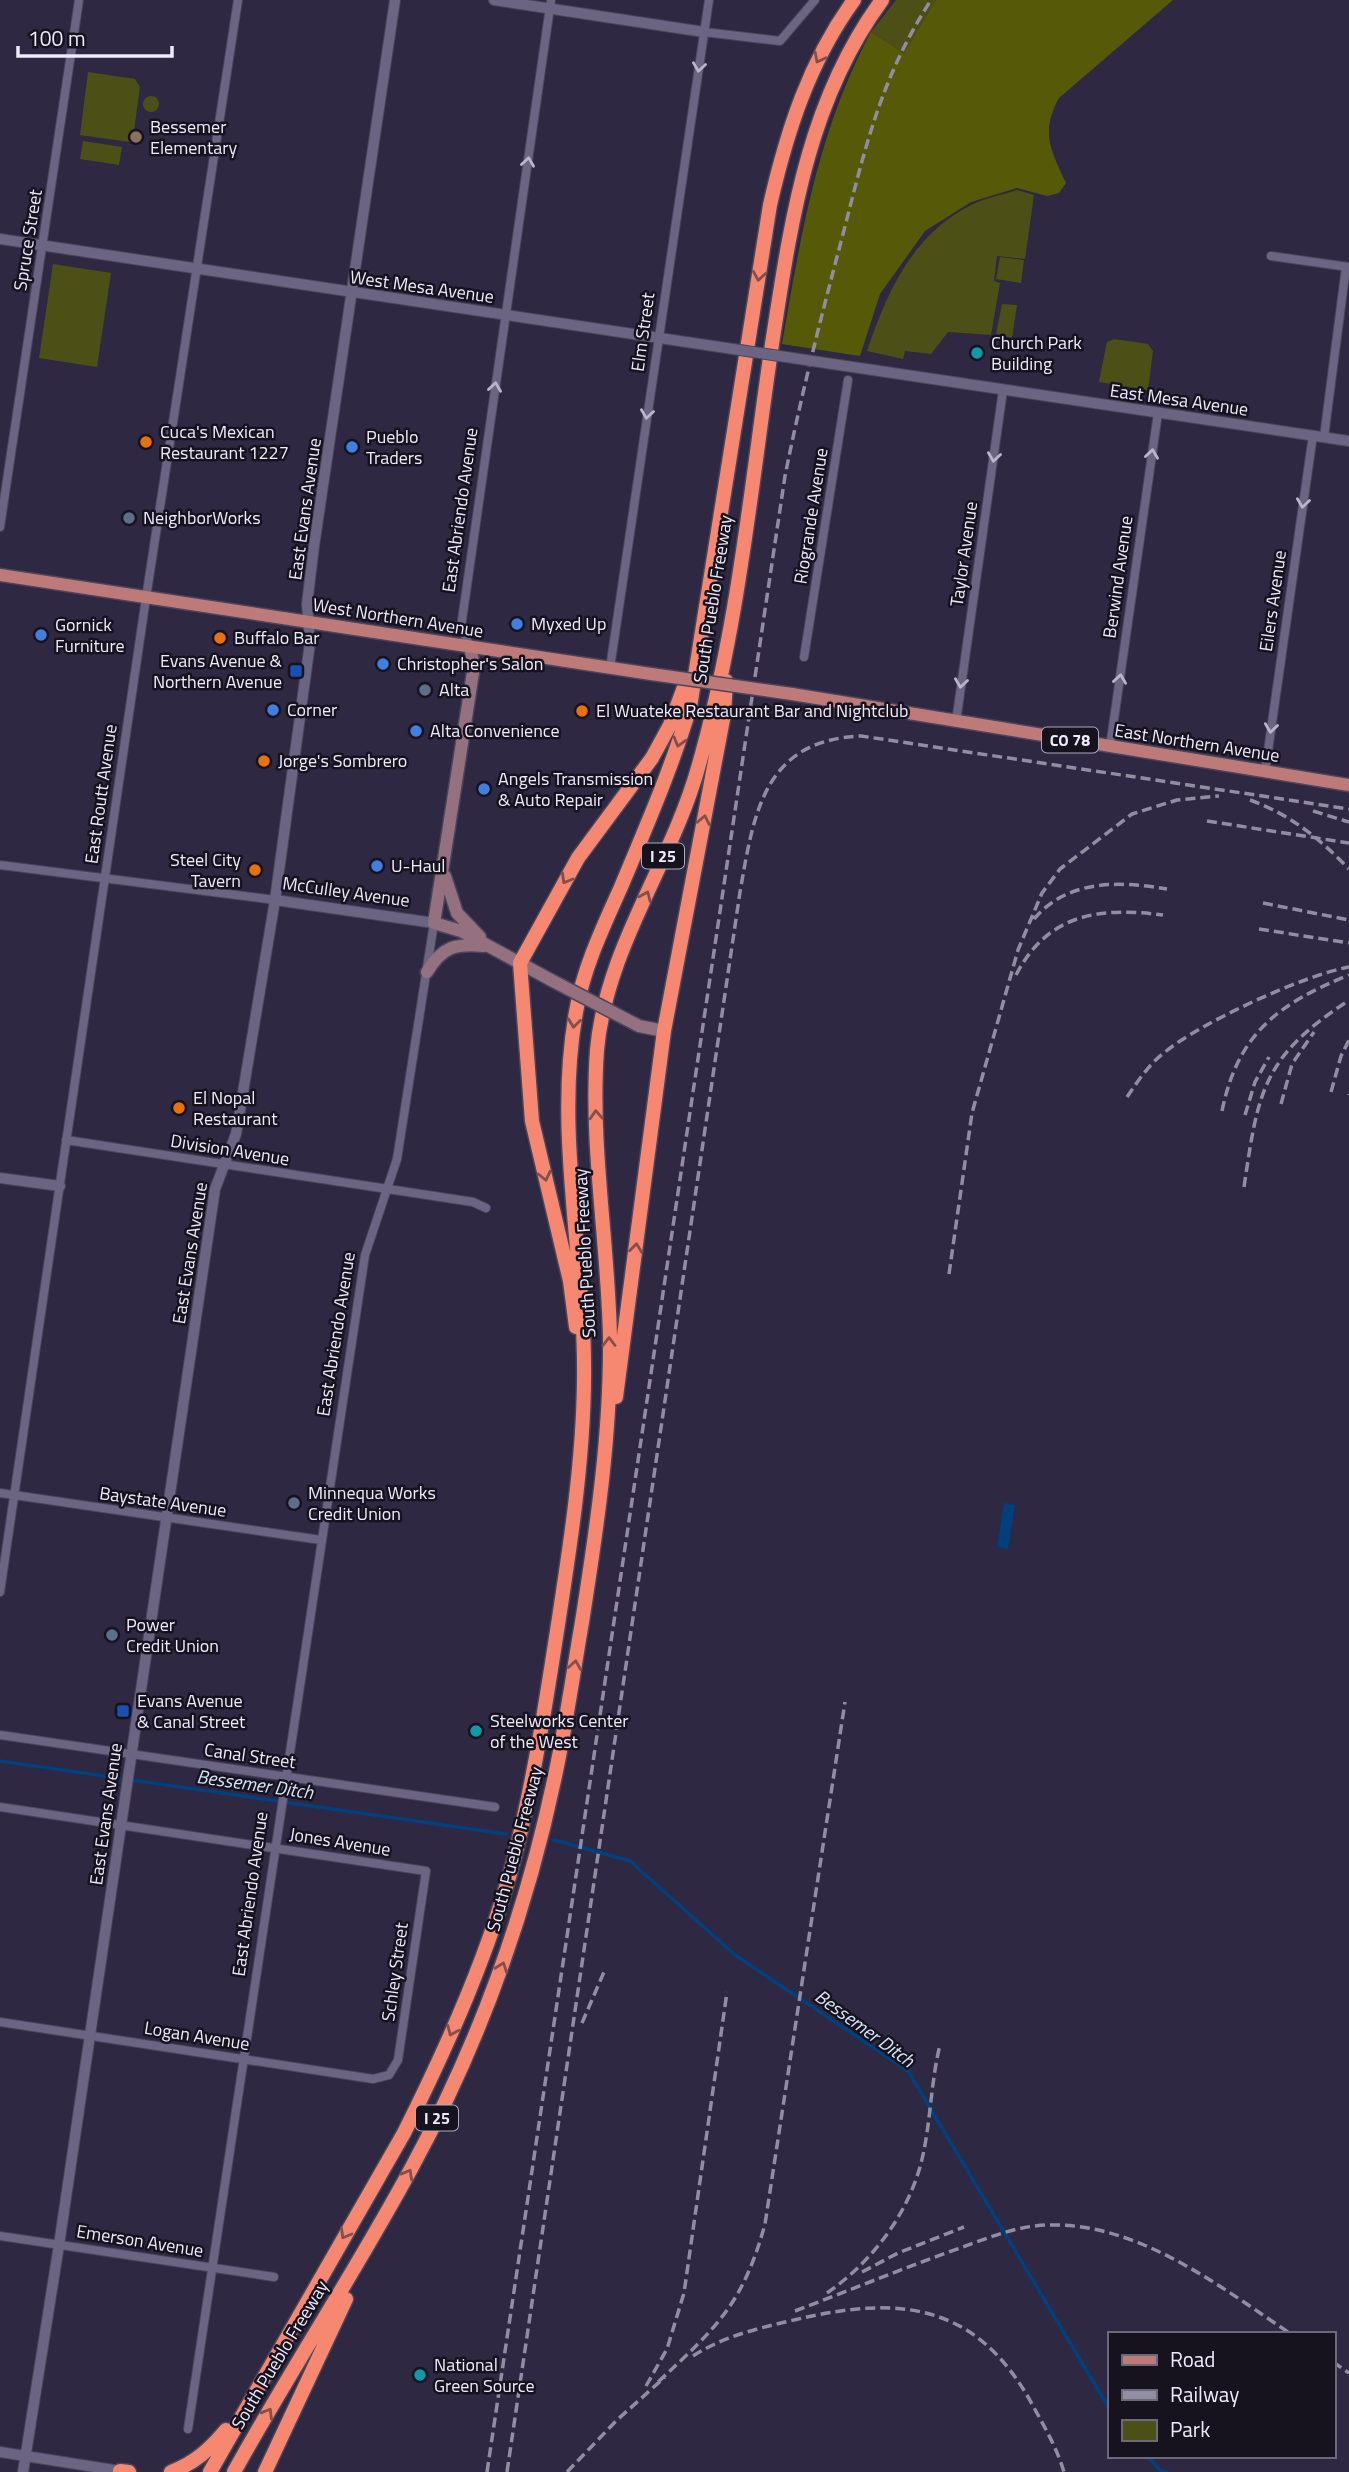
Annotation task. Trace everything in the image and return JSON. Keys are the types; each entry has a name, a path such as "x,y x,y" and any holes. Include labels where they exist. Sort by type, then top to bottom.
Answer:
{"highway":[{"name":"South Pueblo Freeway","path":"210,2472 404,2133 430,2082 502,1897 528,1795 551,1668 576,1502 584,1385 584,1306 568,1138 568,1069 576,1010 601,932 672,769 690,707 770,205 798,102 821,54 854,0"},
{"name":"South Pueblo Freeway","path":"234,2472 388,2211 472,2045 507,1955 524,1901 557,1766 606,1461 610,1336 595,1095 598,1042 606,998 625,942 697,775 729,644 793,214 810,141 853,42 882,0"},
{"path":"584,1385 570,1281 531,1121 520,963 578,858 652,758 682,697 703,628"},
{"path":"606,1461 664,1031 724,714 729,644"},
{"path":"265,2472 388,2211"},
{"path":"172,2472 187,2466 208,2451 257,2386"}],"main road":[{"name":"West Northern Avenue","path":"0,575 792,694"},
{"name":"East Abriendo Avenue","path":"435,923 474,666 470,647"},
{"name":"East Northern Avenue","path":"792,694 1349,785"},
{"path":"443,867 448,894 457,913 491,947"},
{"name":"McCulley Avenue","path":"435,923 461,931 639,1026 664,1031"},
{"path":"427,972 437,956 450,946 491,947"}],"street":[{"name":"Spruce Street","path":"0,527 79,0"},
{"name":"East Routt Avenue","path":"0,1592 146,598 238,0"},
{"name":"East Evans Avenue","path":"23,2472 214,1198 222,1165 236,1134 275,900 310,643 307,604 314,546 396,0"},
{"path":"494,0 551,4 704,32 780,41 815,0"},
{"name":"Elm Street","path":"610,668 709,0"},
{"name":"East Abriendo Avenue","path":"470,647 461,627 551,4"},
{"name":"West Mesa Avenue","path":"0,239 839,365"},
{"path":"1271,256 1348,267"},
{"name":"Eilers Avenue","path":"1265,772 1318,436 1348,267"},
{"name":"East Mesa Avenue","path":"839,365 1349,441"},
{"name":"Riogrande Avenue","path":"804,657 848,380"},
{"name":"Taylor Avenue","path":"956,722 1003,390"},
{"name":"Berwind Avenue","path":"1110,747 1158,413"},
{"name":"McCulley Avenue","path":"0,865 435,923"},
{"name":"East Abriendo Avenue","path":"188,2429 215,2268 285,1777 365,1255 397,1159 435,923"},
{"name":"Division Avenue","path":"66,1140 473,1202 486,1208"},
{"path":"0,1178 60,1186"},
{"name":"Baystate Avenue","path":"0,1493 321,1540"},
{"name":"Canal Street","path":"0,1735 495,1807"},
{"name":"Jones Avenue","path":"0,1807 426,1871"},
{"name":"Schley Street","path":"389,2075 398,2060 426,1871"},
{"name":"Logan Avenue","path":"0,2022 373,2079 389,2075"},
{"name":"Emerson Avenue","path":"0,2236 274,2277"},
{"path":"0,2452 124,2472"}],"green space":[{"path":"896,0 936,0 904,53 871,32"},
{"path":"88,72 135,79 140,87 133,138 130,142 80,135"},
{"path":"151,96 157,98 157,110 151,112 145,110 143,104 145,98"},
{"path":"83,141 122,147 119,165 80,159"},
{"path":"1017,190 1034,195 1025,259 997,256 994,281 1000,283 991,335 948,332 931,354 905,351 903,359 867,351 893,287 917,249 950,217 988,198"},
{"path":"1000,257 1024,260 1021,283 996,279"},
{"path":"53,264 111,273 97,367 39,358"},
{"path":"1002,304 1017,305 1012,338 996,334"},
{"path":"1114,339 1148,344 1153,351 1148,390 1099,382 1107,342"}],"shaded area":[{"path":"936,0 1173,0 1059,98 1053,110 1049,132 1052,151 1066,183 1059,193 1047,196 1017,188 971,202 925,231 880,294 860,356 782,344 796,263 814,184 837,107 853,69 871,32 904,53"}],"water":[{"path":"1004,1503 1015,1505 1008,1549 997,1547"}],"waterway":[{"name":"Bessemer Ditch","path":"0,1761 506,1834"},
{"name":"Bessemer Ditch","path":"554,1840 630,1861 735,1955 908,2071 1108,2406"},
{"name":"Bessemer Ditch","path":"1149,2458 1161,2471 1167,2472"}],"railway":[{"path":"487,2472 785,476 812,357 867,144 886,87 913,29 931,0"},
{"path":"507,2472 740,892 751,834 769,786 784,766 803,751 829,741 861,736 1349,809"},
{"path":"949,1274 972,1113 1018,950 1042,893 1060,869 1132,814 1177,800 1219,796"},
{"path":"1250,800 1304,828 1349,869"},
{"path":"1313,811 1349,822"},
{"path":"1207,821 1349,843"},
{"path":"1034,919 1062,896 1095,886 1113,884 1167,889"},
{"path":"1263,903 1349,920"},
{"path":"1016,975 1029,954 1044,938 1078,919 1118,912 1163,915"},
{"path":"1259,929 1349,943"},
{"path":"1127,1097 1159,1057 1181,1040 1227,1014 1280,990 1349,967"},
{"path":"1222,1111 1229,1084 1250,1041 1282,1010 1349,975"},
{"path":"1244,1187 1254,1126 1269,1080 1296,1042 1345,1003"},
{"path":"1281,1104 1292,1064 1314,1032"},
{"path":"1331,1092 1341,1056 1349,1040"},
{"path":"1245,1115 1255,1082 1269,1057"},
{"path":"658,2382 712,2329 737,2295 757,2252 765,2224 845,1702"},
{"path":"582,2023 604,1972"},
{"path":"646,2386 667,2349 684,2293 727,1992"},
{"path":"827,2293 871,2254 905,2204 924,2152 940,2045"},
{"path":"795,2311 992,2237 1013,2230 1047,2225 1081,2227 1113,2234 1145,2246 1206,2278 1288,2332"},
{"path":"862,2272 898,2253 964,2227"},
{"path":"693,2356 742,2334 832,2312 867,2308 931,2314 960,2326 986,2344 1010,2370 1046,2429 1064,2472"},
{"path":"1335,2363 1349,2373"},
{"path":"567,2472 617,2420 665,2377"}],"place":[{"name":"Bessemer Elementary","path":"136,137"},
{"name":"Church Park Building","path":"977,353"},
{"name":"Cuca's Mexican Restaurant 1227","path":"146,442"},
{"name":"Pueblo Traders","path":"352,447"},
{"name":"NeighborWorks","path":"129,518"},
{"name":"Myxed Up","path":"517,624"},
{"name":"Gornick Furniture","path":"41,635"},
{"name":"Buffalo Bar","path":"220,638"},
{"name":"Christopher's Salon","path":"383,664"},
{"name":"Evans Avenue & Northern Avenue","path":"296,671"},
{"name":"Alta","path":"425,690"},
{"name":"Corner","path":"273,710"},
{"name":"El Wuateke Restaurant Bar and Nightclub","path":"582,711"},
{"name":"Alta Convenience","path":"416,731"},
{"name":"Jorge's Sombrero","path":"264,761"},
{"name":"Angels Transmission & Auto Repair","path":"484,789"},
{"name":"U-Haul","path":"377,866"},
{"name":"Steel City Tavern","path":"255,870"},
{"name":"El Nopal Restaurant","path":"179,1108"},
{"name":"Minnequa Works Credit Union","path":"294,1503"},
{"name":"Power Credit Union","path":"112,1635"},
{"name":"Evans Avenue & Canal Street","path":"123,1711"},
{"name":"Steelworks Center of the West","path":"476,1731"},
{"name":"National Green Source","path":"420,2375"}]}
